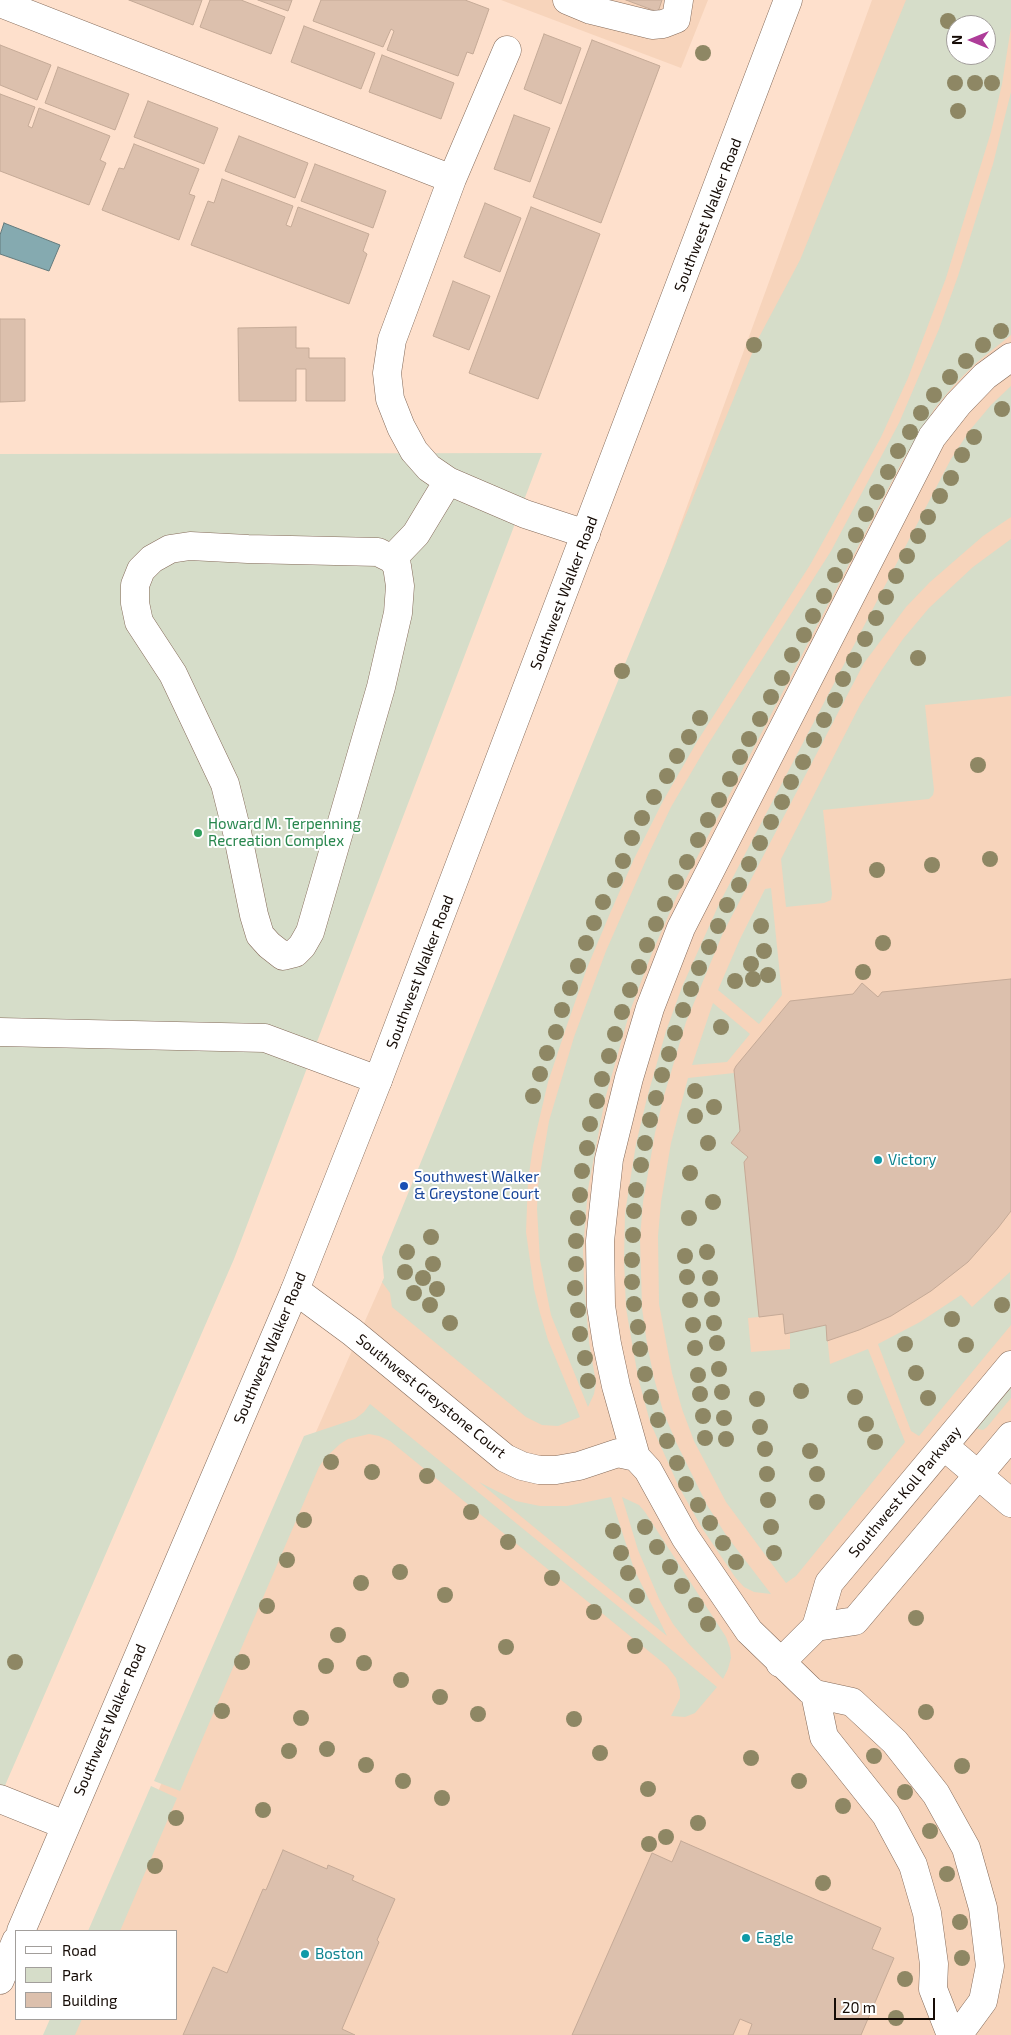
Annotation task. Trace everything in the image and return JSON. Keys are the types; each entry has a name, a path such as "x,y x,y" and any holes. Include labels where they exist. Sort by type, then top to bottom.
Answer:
{"street":[{"path":"566,0 591,10 652,25 663,24 681,6"},
{"name":"Southwest Walker Road","path":"20,1930 295,1290 378,1080 788,0"},
{"path":"0,3 452,179"},
{"path":"507,50 452,179 392,340 387,373 390,399 401,427 414,451 448,482 525,514 586,534"},
{"path":"958,2035 983,2001 990,1966 983,1908 966,1848 936,1794 894,1742 852,1702 815,1694 780,1663 749,1631 672,1517 648,1470 636,1457 616,1386 600,1306 600,1241 607,1178 617,1127 634,1060 653,1000 681,928 932,437 958,404 986,376 1011,357"},
{"path":"392,559 416,534 448,482"},
{"path":"190,546 378,552 392,559 397,566 400,586 398,613 380,687 310,932 302,946 295,953 284,956 269,945 260,935 254,915 238,832 224,784 174,674 139,622 135,603 135,585 142,570 152,559 170,548 190,546"},
{"path":"0,1032 265,1038 378,1080"},
{"name":"Southwest Greystone Court","path":"295,1290 352,1332 505,1458 539,1470 556,1470 579,1466 618,1453 636,1457"},
{"name":"Southwest Koll Parkway","path":"780,1663 816,1627 829,1583 1011,1365"},
{"path":"816,1627 855,1621 1011,1436"},
{"path":"944,1446 1011,1503"},
{"path":"815,1694 824,1737 886,1815 913,1865 926,1913 934,1964 933,1989 951,2035"},
{"path":"0,1799 65,1825"},
{"path":"0,1980 15,1943"}],"shaded area":[{"path":"501,0 708,0 681,68"},
{"path":"872,0 1011,0 1011,2035 58,2035 65,2020 178,2020 178,1930 101,1930 171,1760 384,1278 384,1269 672,563 667,561"}],"green space":[{"path":"906,0 1011,0 1011,27 1002,84 991,132 946,278 908,378 881,437 810,565 698,740 663,801 634,859 587,968 548,1082 533,1146 528,1181 526,1232 534,1289 540,1313 548,1340 580,1417 558,1426 542,1425 526,1417 392,1307 390,1293 382,1282 384,1278 382,1257 758,339 800,260"},
{"path":"1011,92 1011,335 976,363 955,384 935,408 903,460 677,896 652,953 630,1011 605,1099 588,1189 583,1250 584,1281 589,1342 596,1383 594,1394 588,1407 551,1315 540,1260 537,1209 538,1186 549,1121 574,1037 606,951 671,807 705,749 831,551 899,423 939,329 958,276 993,164"},
{"path":"1011,386 1011,517 983,536 930,582 906,607 864,663 723,933 686,1022 655,1133 643,1202 640,1238 642,1308 654,1378 663,1411 707,1505 726,1535 771,1594 754,1592 744,1587 735,1577 702,1528 679,1487 650,1422 638,1377 626,1308 624,1260 625,1213 636,1144 666,1031 682,987 719,904 951,459 970,430 991,405"},
{"name":"Howard M. Terpenning Recreation Complex","path":"542,453 234,1259 0,1797 0,454"},
{"path":"1011,539 1011,696 925,705 933,795 929,799 823,810 832,894 831,900 824,903 786,907 781,859 860,705 903,639 929,608 973,567"},
{"path":"771,888 782,995 759,1024 718,990 740,939 765,889"},
{"path":"713,1003 750,1034 727,1062 692,1065"},
{"path":"734,1073 740,1131 731,1143 748,1157 744,1163 759,1317 748,1318 751,1352 790,1349 790,1332 826,1325 830,1364 868,1349 905,1442 796,1576 786,1583 726,1502 694,1441 682,1409 672,1373 659,1304 658,1236 661,1202 671,1143 688,1078"},
{"path":"1010,1272 1011,1325 919,1436 911,1431 878,1344 920,1322 961,1295 972,1307"},
{"path":"1011,1379 1011,1398 987,1427 983,1430 978,1429 976,1427"},
{"path":"370,1404 717,1687 695,1713 685,1717 671,1716 680,1698 680,1691 676,1678 667,1666 390,1441 369,1434 348,1439 340,1444 325,1458 319,1467 180,1791 154,1781 304,1436 355,1419"},
{"path":"479,1482 516,1501 540,1506 567,1506 611,1497 634,1569 667,1636"},
{"path":"622,1497 639,1505 645,1512 726,1637 731,1658 723,1679 689,1644 673,1624 659,1599 638,1550"},
{"path":"151,1786 177,1798 120,1930 88,1930"},
{"path":"50,2020 82,2020 75,2035 43,2035"}],"water":[{"path":"4,223 60,245 49,271 0,254 0,235"}],"building":[{"path":"129,0 202,0 193,25"},
{"path":"210,0 241,0 285,17 271,54 200,27"},
{"path":"258,0 292,0 288,11"},
{"path":"321,0 465,0 489,9 473,54 467,52 458,76 387,50 394,31 391,29 383,47 313,21"},
{"path":"626,0 662,0 658,12"},
{"path":"304,26 375,53 361,89 291,62"},
{"path":"544,34 581,48 561,104 524,89"},
{"path":"592,40 660,66 601,223 533,197"},
{"path":"0,45 51,65 37,100 0,85"},
{"path":"382,55 454,83 441,119 369,92"},
{"path":"58,67 129,94 115,130 45,103"},
{"path":"0,94 35,107 28,126 32,128 39,108 110,136 100,160 106,163 89,205 0,171"},
{"path":"148,101 218,128 204,164 134,137"},
{"path":"514,115 550,128 530,182 494,169"},
{"path":"239,136 308,163 295,198 225,171"},
{"path":"134,144 199,169 189,194 195,196 179,240 102,210 119,168 124,169"},
{"path":"315,164 386,191 373,228 301,201"},
{"path":"222,179 293,206 286,225 291,227 298,207 369,234 363,251 367,254 349,304 191,245 208,201 214,203"},
{"path":"485,203 521,218 500,272 464,257"},
{"path":"531,207 600,234 538,399 469,373"},
{"path":"453,281 490,296 469,350 433,336"},
{"path":"0,319 25,319 25,401 0,402"},
{"path":"296,327 296,348 309,348 309,358 345,358 345,401 306,401 306,369 296,369 296,401 239,401 238,328"},
{"name":"Victory","path":"1011,979 1011,1211 968,1262 931,1291 891,1316 859,1330 827,1341 826,1325 785,1334 783,1314 759,1317 744,1162 748,1157 731,1143 740,1131 734,1070 736,1066 790,1001 853,994 862,983 878,997 882,992"},
{"name":"Eagle","path":"681,1841 881,1928 872,1949 894,1958 861,2035 748,2035 752,2024 740,2019 733,2035 572,2035 652,1853 672,1862"},
{"name":"Boston","path":"283,1850 327,1869 328,1865 354,1876 352,1880 395,1899 342,2029 355,2035 183,2035 213,1967 227,1973 263,1889 266,1890"}],"place":[{"name":"Howard M. Terpenning Recreation Complex","path":"198,833"},
{"name":"Victory","path":"878,1160"},
{"name":"Southwest Walker & Greystone Court","path":"404,1186"},
{"name":"Eagle","path":"746,1938"},
{"name":"Boston","path":"305,1954"}]}
